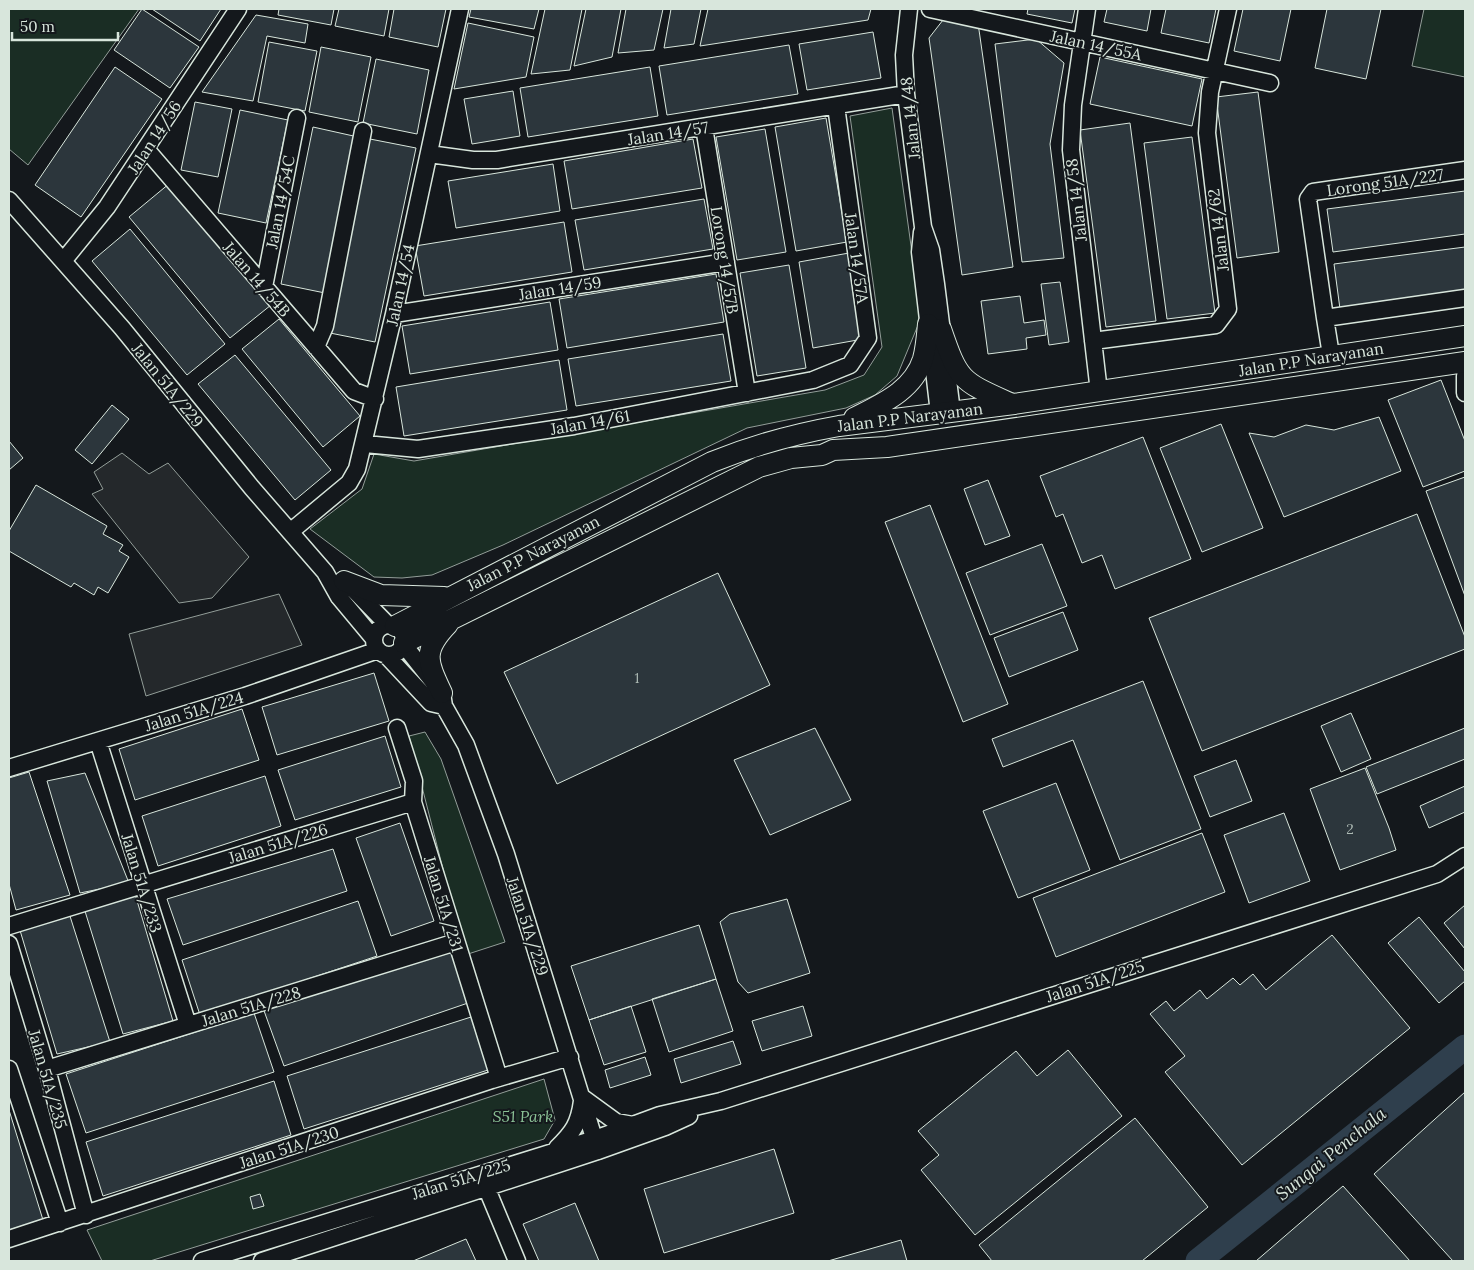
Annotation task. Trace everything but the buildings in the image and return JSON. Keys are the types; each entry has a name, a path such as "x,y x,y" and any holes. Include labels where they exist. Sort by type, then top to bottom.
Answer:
{"main road":[{"path":"935,326 961,376 971,385 1014,404"},
{"path":"838,426 887,402 913,378 923,359 935,326"},
{"name":"Jalan P.P Narayanan","path":"398,635 447,597 712,462 756,444 796,433 838,426 946,417 1014,404 1465,336"},
{"name":"Jalan P.P Narayanan","path":"398,635 451,621 759,467 791,458 822,455 833,450 887,447 1465,362"},
{"path":"833,450 861,440 936,431 946,417 962,430 1009,428"},
{"path":"344,580 381,595 408,598 447,597"},
{"path":"443,700 429,656 433,640 451,621"}],"street":[{"name":"Jalan 14/56","path":"64,260 107,207 238,9"},
{"name":"Jalan 14/54","path":"290,532 349,482 357,470 365,444 430,154 460,9"},
{"name":"Jalan 14/48","path":"909,9 904,55 906,94 923,227 931,250 935,326 946,417"},
{"name":"Jalan 14/55A","path":"930,9 1266,82"},
{"name":"Jalan 14/58","path":"1087,9 1073,105 1071,150 1098,392"},
{"name":"Jalan 14/62","path":"1093,341 1216,325 1228,309 1207,133 1210,92 1228,9"},
{"name":"Jalan 14/57","path":"430,154 473,160 497,160 906,94"},
{"name":"Jalan 14/57A","path":"813,380 850,365 868,338 836,106"},
{"name":"Jalan 14/54C","path":"264,286 297,118"},
{"name":"Lorong 14/57B","path":"704,127 746,393"},
{"path":"316,347 327,317 363,131"},
{"name":"Jalan 14/54B","path":"146,150 354,391 375,399"},
{"name":"Lorong 51A/227","path":"1331,355 1308,199 1313,192 1465,170"},
{"name":"Jalan 51A/229","path":"9,200 64,260 325,572 339,597 379,648 431,703 443,700"},
{"name":"Jalan 14/59","path":"394,314 726,262"},
{"path":"1326,318 1465,298"},
{"path":"1465,376 1465,393"},
{"name":"Jalan 14/61","path":"365,444 418,449 574,426 813,380"},
{"name":"Jalan 51A/229","path":"325,572 344,580 398,635 443,700 466,745 489,803 583,1098 596,1145"},
{"path":"379,648 378,629 398,635"},
{"name":"Jalan 51A/224","path":"9,768 244,696 379,648 397,653 398,635"},
{"name":"Jalan 51A/231","path":"397,728 414,781 413,802 499,1078"},
{"name":"Jalan 51A/233","path":"98,741 188,1025"},
{"name":"Jalan 51A/226","path":"9,926 413,802"},
{"name":"Jalan 51A/225","path":"262,1261 487,1189 596,1145 633,1125 660,1115 721,1101 1437,874 1465,856"},
{"name":"Jalan 51A/228","path":"47,1070 456,942"},
{"name":"Jalan 51A/235","path":"9,944 47,1070 86,1215"},
{"name":"Jalan 51A/230","path":"9,1239 499,1078 570,1057"},
{"path":"10,1077 60,1223"},
{"path":"583,1098 602,1114 616,1122 633,1125"},
{"path":"555,1150 570,1136 579,1121 583,1098"},
{"name":"Jalan 51A/225","path":"202,1261 555,1150 596,1145 665,1127 721,1101"},
{"path":"487,1189 517,1261"}],"green space":[{"path":"9,9 139,9 28,165 9,149"},
{"path":"1424,9 1465,9 1465,77 1412,66"},
{"path":"892,108 921,318 897,376 875,395 846,408 747,428 503,545 432,575 402,578 374,577 310,529 362,489 374,454 414,461 825,390 864,375 882,347 850,116"},
{"path":"425,732 441,759 505,942 465,955 409,736"},
{"name":"S51 Park","path":"544,1079 555,1120 544,1139 150,1261 102,1261 87,1230"}],"shaded area":[{"path":"122,453 149,474 168,463 249,557 212,598 179,603 92,494 103,489 94,472"},
{"path":"279,594 302,645 146,696 129,634"}],"waterway":[{"name":"Sungai Penchala","path":"1198,1261 1465,1047"}]}
